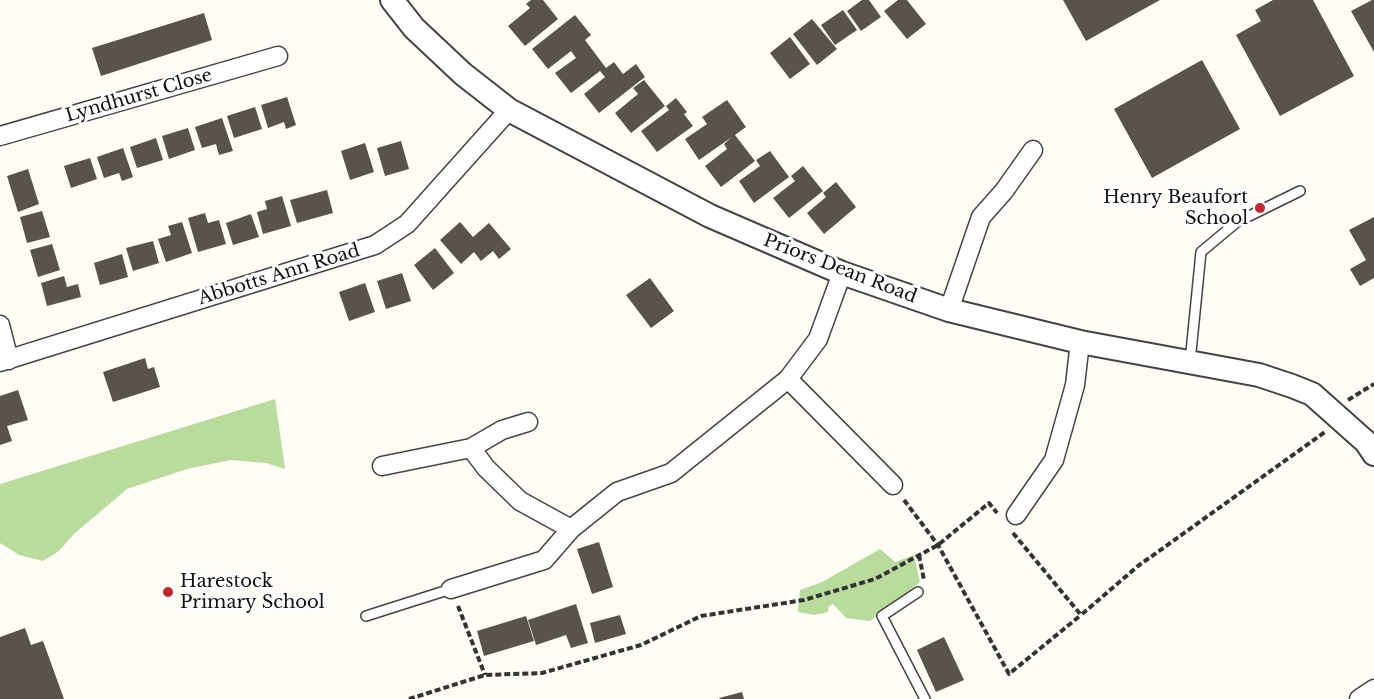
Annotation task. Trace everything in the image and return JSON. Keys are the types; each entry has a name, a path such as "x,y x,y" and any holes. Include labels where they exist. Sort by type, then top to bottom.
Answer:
{"street":[{"name":"Priors Dean Road","path":"392,0 422,35 464,74 509,110 710,216 842,273 949,310 1080,342 1259,375 1292,386 1312,394 1366,442 1374,454"},
{"name":"Lyndhurst Close","path":"0,136 278,56"},
{"name":"Abbotts Ann Road","path":"5,361 375,245 407,224 509,110"},
{"path":"949,310 981,217 1004,191 1033,150"},
{"path":"451,589 544,560 571,529 617,492 671,473 788,379 818,339 842,273"},
{"path":"0,326 5,361"},
{"path":"1009,521 1054,460 1075,385 1080,342"},
{"path":"788,379 893,485"},
{"path":"382,466 471,448 502,430 528,422"},
{"path":"471,448 486,468 519,501 571,529"},
{"path":"1359,699 1374,688"}],"lane":[{"path":"1190,362 1201,252 1237,222 1300,191"},
{"path":"366,616 451,589"},
{"path":"918,592 882,616 925,699"}],"path":[{"path":"893,485 938,545 1009,674 1138,566 1342,420 1348,400 1374,384"},
{"path":"409,699 485,675 542,673 641,645 701,616 804,600 875,579 938,545 989,503 1009,521 1081,615"},
{"path":"918,592 924,589 919,555"},
{"path":"451,589 485,675"}],"green space":[{"path":"275,399 285,469 266,463 231,460 187,469 127,489 74,534 59,551 43,561 19,555 0,543 0,484"},
{"path":"880,549 895,562 914,555 920,582 870,621 846,618 833,604 829,606 828,612 814,615 798,612 800,590 822,582"}],"building":[{"path":"531,0 543,0 558,19 525,46 508,26 530,8 526,4"},
{"path":"862,0 869,0 881,17 861,31 847,11"},
{"path":"898,0 907,0 926,24 907,39 884,11"},
{"path":"1063,0 1160,0 1086,41"},
{"path":"1273,0 1313,0 1354,76 1280,116 1236,35 1261,21 1255,10"},
{"path":"1374,0 1374,52 1351,11"},
{"path":"843,10 857,30 835,45 821,25"},
{"path":"204,13 212,40 101,76 92,48"},
{"path":"575,15 591,35 585,40 606,68 614,62 623,74 636,64 645,77 599,113 584,94 605,77 600,71 571,93 555,73 576,58 571,51 548,69 532,49"},
{"path":"812,19 837,49 817,65 793,34"},
{"path":"790,37 810,64 790,79 770,53"},
{"path":"1202,60 1240,129 1152,178 1114,109"},
{"path":"644,80 665,106 631,133 615,113 638,94 633,88"},
{"path":"287,97 296,125 286,129 284,122 268,128 261,105"},
{"path":"676,98 687,112 684,114 693,126 657,152 641,131 669,110 666,106"},
{"path":"727,100 746,127 735,135 755,161 721,187 705,166 727,149 724,144 732,137 699,160 685,139 707,124 702,117"},
{"path":"255,107 262,129 234,138 227,116"},
{"path":"222,118 233,151 219,155 216,144 202,148 195,127"},
{"path":"188,128 195,150 169,159 162,136"},
{"path":"156,138 163,160 137,168 130,147"},
{"path":"401,141 409,169 385,176 377,148"},
{"path":"365,143 374,172 350,180 341,151"},
{"path":"123,148 133,177 122,181 119,173 104,178 97,157"},
{"path":"770,151 789,177 754,203 739,181 760,166 756,160"},
{"path":"90,158 97,179 71,188 64,166"},
{"path":"803,166 823,191 789,218 773,198 795,181 791,176"},
{"path":"28,169 39,204 18,212 7,176"},
{"path":"836,182 856,207 824,234 807,213 826,197 823,193"},
{"path":"327,190 333,213 297,223 290,200"},
{"path":"282,196 291,226 263,234 257,212 267,209 265,201"},
{"path":"42,211 50,237 27,243 20,217"},
{"path":"205,213 208,223 219,220 226,244 198,252 188,218"},
{"path":"251,214 259,237 233,245 226,223"},
{"path":"1374,217 1374,278 1360,286 1350,269 1366,260 1349,230"},
{"path":"182,222 192,253 166,262 158,239 171,235 168,226"},
{"path":"460,222 473,237 489,223 511,249 499,259 493,251 481,261 474,252 461,264 440,240"},
{"path":"153,241 159,263 133,271 126,248"},
{"path":"52,244 60,270 38,277 30,250"},
{"path":"435,248 454,273 433,290 414,265"},
{"path":"122,254 128,277 100,285 94,263"},
{"path":"402,273 411,301 386,309 377,281"},
{"path":"64,276 67,287 78,284 81,297 47,306 41,283"},
{"path":"650,278 674,311 651,328 626,295"},
{"path":"365,283 375,312 349,321 339,292"},
{"path":"145,358 148,369 154,367 160,387 113,402 103,372"},
{"path":"18,390 28,420 7,426 12,441 0,445 0,396"},
{"path":"599,542 613,587 592,594 577,549"},
{"path":"576,604 588,643 571,648 566,635 536,645 528,620"},
{"path":"620,615 626,634 595,643 590,623"},
{"path":"526,616 534,641 484,656 477,631"},
{"path":"25,628 31,645 43,641 64,699 0,699 0,637"},
{"path":"944,637 964,680 936,692 917,650"},
{"path":"742,692 744,699 719,698"}],"place":[{"name":"Henry Beaufort School","path":"1260,208"},
{"name":"Harestock Primary School","path":"168,592"}]}
